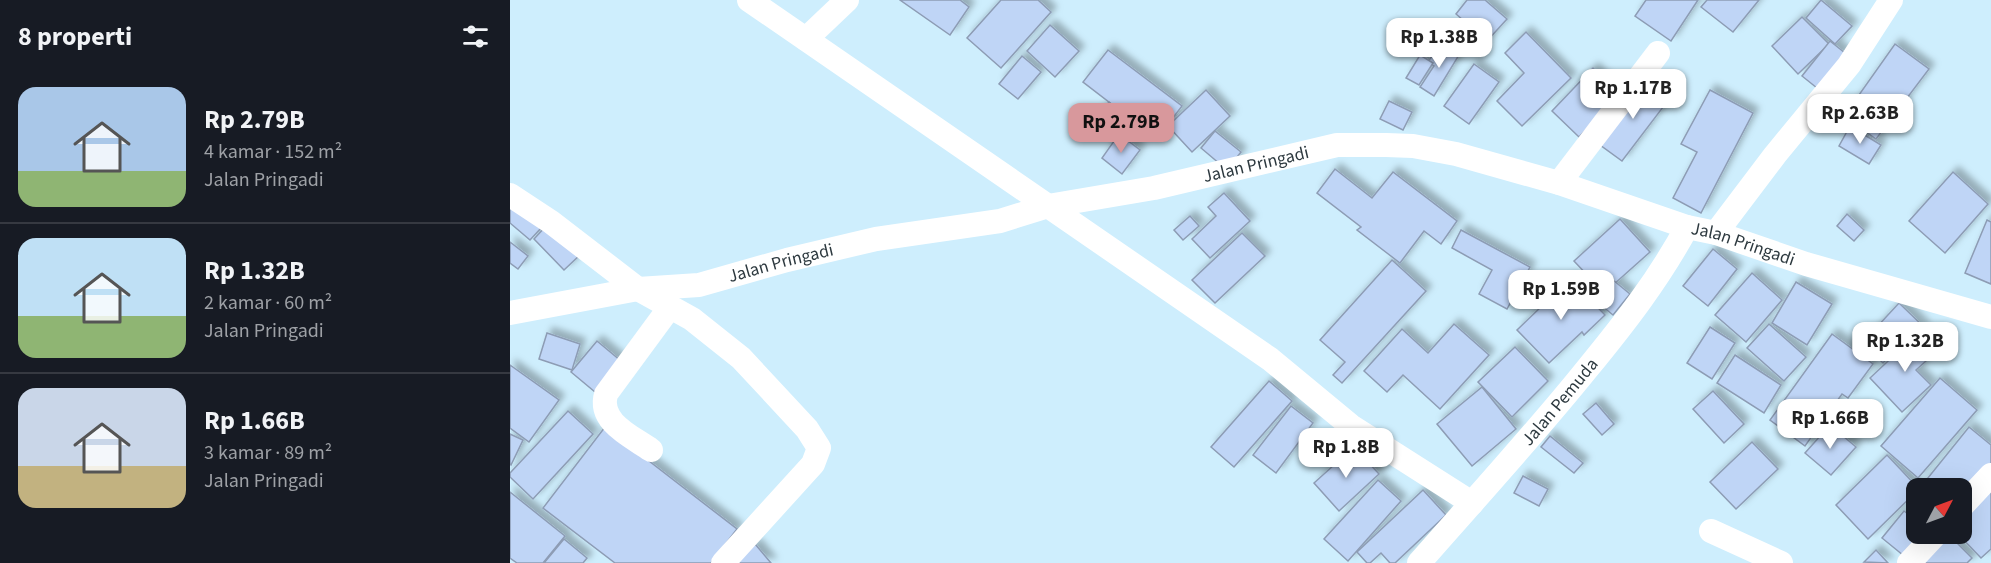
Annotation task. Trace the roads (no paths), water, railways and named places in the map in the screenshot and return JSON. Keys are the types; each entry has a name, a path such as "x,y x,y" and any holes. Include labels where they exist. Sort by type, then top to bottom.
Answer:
{"street":[{"path":"749,0 1270,359 1351,426 1472,503"},
{"path":"806,39 847,0"},
{"path":"1716,233 1774,155 1849,65 1891,0"},
{"path":"1559,183 1658,53"},
{"name":"Jalan Pringadi","path":"510,313 638,290 699,285 787,260 876,239 1000,221 1048,206 1154,188 1337,145 1413,146 1456,154 1559,183 1687,227 1716,233 1806,264 1991,317"},
{"path":"510,195 638,290 692,319 741,358 807,429 819,448 813,464 723,563"},
{"name":"Jalan Pemuda","path":"1419,563 1553,411 1642,300 1668,262 1687,227"},
{"path":"651,450 608,417 604,403 606,394 670,307"},
{"path":"1972,495 1991,475"},
{"path":"1711,531 1781,563"},
{"path":"1909,563 1927,544"}]}
